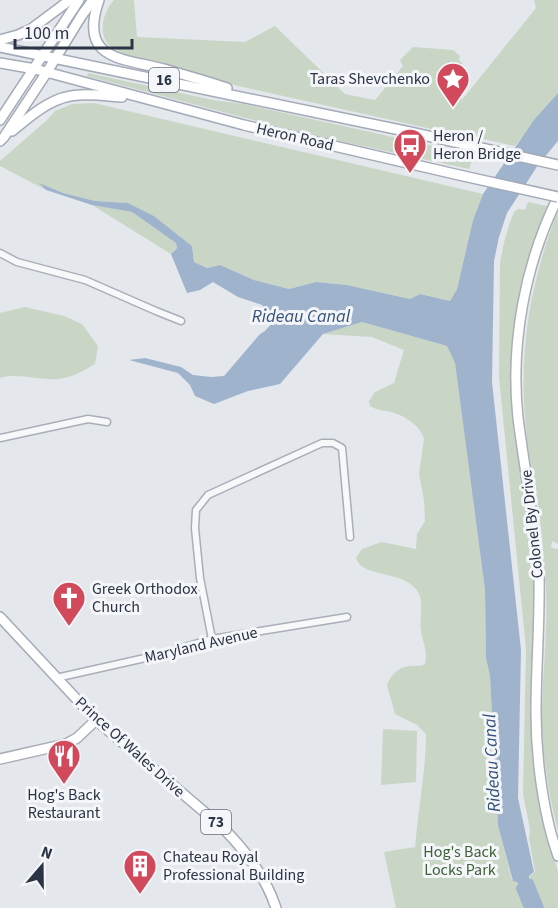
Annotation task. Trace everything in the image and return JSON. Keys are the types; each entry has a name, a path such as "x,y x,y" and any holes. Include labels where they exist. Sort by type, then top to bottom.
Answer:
{"main road":[{"path":"0,40 31,29 70,0"},
{"path":"0,120 79,0"},
{"path":"2,139 93,0"},
{"path":"99,0 93,19 93,30 100,46 110,55 164,69 272,103"},
{"name":"16","path":"0,47 43,55"},
{"name":"Heron Road","path":"43,55 558,165"},
{"name":"16","path":"0,63 34,69"},
{"name":"Heron Road","path":"34,69 244,125 558,197"},
{"path":"2,139 50,103 64,97 81,94 143,98"},
{"name":"Colonel By Drive","path":"558,197 545,225 527,284 520,317 516,370 519,419 539,573 537,743 543,793 558,856"},
{"name":"Prince Of Wales Drive","path":"0,616 96,720 239,844 259,872 276,908"},
{"path":"0,759 66,744 77,738 96,720"}],"street":[{"path":"0,253 17,262 85,280 181,321"},
{"path":"0,438 88,419 107,422"},
{"path":"212,639 200,578 195,528 196,510 208,495 322,443 333,443 342,448 350,537"},
{"name":"Maryland Avenue","path":"56,678 154,656 212,639 347,617"}],"green space":[{"path":"114,0 134,0 137,37 245,42 275,26 345,94 375,100 403,66 400,60 413,47 453,50 460,56 459,60 463,64 456,73 459,76 451,89 462,97 461,101 536,8 534,0 558,0 558,93 515,146 436,130 238,86 135,58 115,49 105,40 103,22"},
{"path":"88,73 213,100 244,104 474,155 469,169 298,132 87,76"},
{"path":"94,103 483,194 473,220 457,289 450,301 420,294 410,299 347,285 316,282 289,289 254,280 220,265 207,268 194,262 192,246 154,216 128,203 95,201 63,193 40,184 46,190 0,166 0,161 55,111 72,104"},
{"path":"528,202 547,206 525,269 517,305 512,346 511,384 513,427 526,505 534,585 531,711 534,767 541,811 558,872 558,908 542,908 530,878 535,872 523,794 526,649 499,377 500,263 505,237 514,212 518,209 525,210"},
{"path":"92,205 132,212 176,243 177,247 171,254"},
{"path":"558,211 558,544 552,541 551,548 558,549 558,831 544,755 542,709 546,587 543,546 527,438 524,372 528,318 533,291"},
{"path":"25,307 64,316 82,324 98,346 95,364 59,379 14,376 0,378 0,313"},
{"name":"Hog's Back Locks Park","path":"362,322 447,346 455,363 485,590 486,658 490,676 498,826 512,880 517,882 528,908 396,908 384,852 415,847 426,734 417,725 395,714 387,685 399,670 425,664 426,651 421,627 421,603 419,594 413,586 396,577 366,569 356,558 362,549 382,542 416,549 417,534 425,521 419,474 424,439 420,430 408,419 399,414 370,406 369,401 375,392 394,383 404,350 372,337 323,334"},
{"path":"383,729 417,731 416,782 381,785"}],"water":[{"name":"Rideau Canal","path":"558,93 558,141 538,165 507,213 494,261 492,382 521,650 518,798 534,872 529,876 530,883 520,888 517,882 513,881 498,826 490,676 486,658 485,590 455,363 447,346 362,322 323,334 280,384 248,391 214,404 195,396 190,385 178,373 129,360 145,358 181,367 193,375 224,376 273,322 262,305 238,297 213,282 200,290 187,293 171,254 177,248 176,243 132,212 92,205 46,190 39,183 63,193 95,201 128,203 154,216 192,246 194,262 207,268 220,265 254,280 289,289 316,282 347,285 410,299 420,294 450,301 457,289 473,220 483,194 534,120"}],"waterway":[{"path":"523,874 534,908"},
{"name":"Rideau Canal","path":"528,908 520,888 530,883 540,908"}],"place":[{"name":"Taras Shevchenko","path":"453,108"},
{"name":"Heron / Heron Bridge","path":"410,174"},
{"name":"Greek Orthodox Church","path":"69,627"},
{"name":"Hog's Back Restaurant","path":"64,785"},
{"name":"Chateau Royal Professional Building","path":"140,895"}]}
